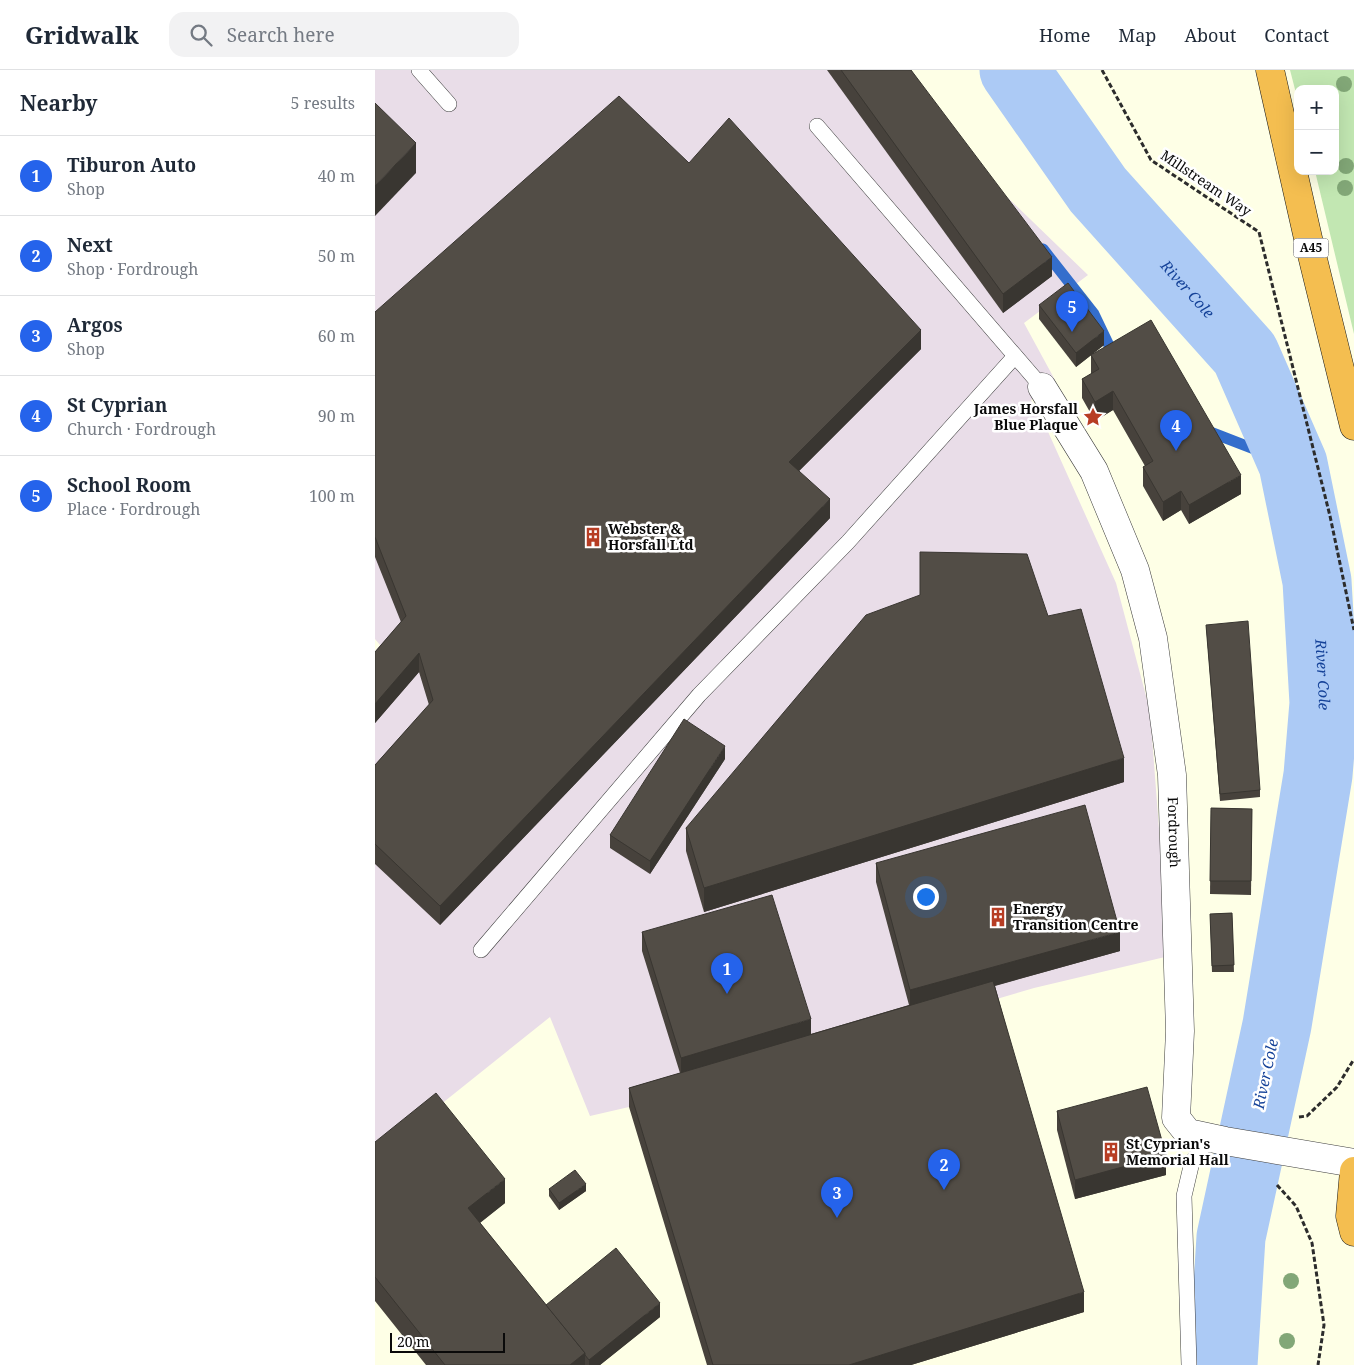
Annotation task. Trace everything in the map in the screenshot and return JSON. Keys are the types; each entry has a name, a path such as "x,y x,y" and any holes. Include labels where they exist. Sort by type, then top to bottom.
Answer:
{"highway":[{"name":"A45","path":"1269,70 1354,426"},
{"path":"1354,1171 1350,1216 1354,1232"}],"street":[{"name":"Fordrough","path":"1042,387 1095,471 1135,570 1153,638 1172,775 1180,1031 1176,1118 1188,1132 1217,1139 1354,1163"}],"lane":[{"path":"419,70 449,104"},
{"path":"817,126 1042,387"},
{"path":"481,950 699,695 847,542 1015,356"},
{"path":"1189,1365 1183,1196 1192,1162 1217,1139"}],"path":[{"name":"Millstream Way","path":"1102,70 1151,160 1259,232 1327,507 1354,630"},
{"path":"1291,1117 1307,1116 1337,1087 1354,1059"},
{"path":"1272,1180 1296,1206 1312,1242 1324,1325 1319,1365"}],"shaded area":[{"path":"375,70 905,70 973,164 1088,275 1024,323 1055,380 1031,400 1045,425 1116,583 1150,711 1161,855 1165,957 1034,988 629,1107 590,1116 550,1017 375,1157 375,651 380,645 375,639"}],"green space":[{"path":"1290,70 1354,70 1354,334 1316,175 1339,175 1339,85 1294,86"}],"building":[{"path":"841,70 911,70 1052,257 1003,294"},
{"name":"Webster & Horsfall Ltd","path":"619,96 689,163 729,118 921,330 789,462 830,499 440,906 375,844 375,765 433,700 419,653 375,704 375,652 406,616 375,537 375,312"},
{"path":"375,103 416,143 375,186"},
{"path":"1068,283 1104,331 1076,353 1039,305"},
{"path":"1151,320 1241,475 1189,505 1181,491 1163,502 1143,467 1153,461 1113,391 1095,402 1082,379 1099,369 1091,355"},
{"path":"920,552 1027,554 1048,616 1081,609 1124,758 704,888 686,828 866,615 920,595"},
{"path":"1248,621 1260,790 1220,794 1206,625"},
{"path":"684,719 725,746 650,861 610,835"},
{"name":"Energy Transition Centre","path":"1085,805 1120,932 910,990 876,863"},
{"path":"1211,808 1252,809 1251,881 1210,881"},
{"path":"772,895 811,1019 681,1058 642,932"},
{"path":"1232,913 1234,965 1212,966 1210,914"},
{"path":"993,981 1084,1292 849,1365 713,1365 629,1088"},
{"name":"St Cyprian's Memorial Hall","path":"1147,1087 1166,1155 1075,1180 1057,1111"},
{"path":"436,1093 505,1179 468,1208 585,1353 570,1365 445,1365 375,1277 375,1142"},
{"path":"575,1170 586,1184 559,1203 549,1189"},
{"path":"616,1248 660,1303 589,1360 546,1305"}],"waterway":[{"name":"River Cole","path":"1014,70 1098,190 1245,354 1293,464 1317,581 1324,703 1318,775 1277,1025 1231,1237 1223,1365"},
{"path":"1043,249 1094,314 1115,358"},
{"path":"1205,430 1293,464"}],"place":[{"name":"School Room","path":"1072,332"},
{"name":"James Horsfall Blue Plaque","path":"1093,417"},
{"name":"St Cyprian","path":"1176,451"},
{"name":"Webster & Horsfall Ltd","path":"593,537"},
{"name":"Energy Transition Centre","path":"998,917"},
{"name":"Tiburon Auto","path":"727,994"},
{"name":"St Cyprian's Memorial Hall","path":"1111,1152"},
{"name":"Next","path":"944,1190"},
{"name":"Argos","path":"837,1218"}]}
